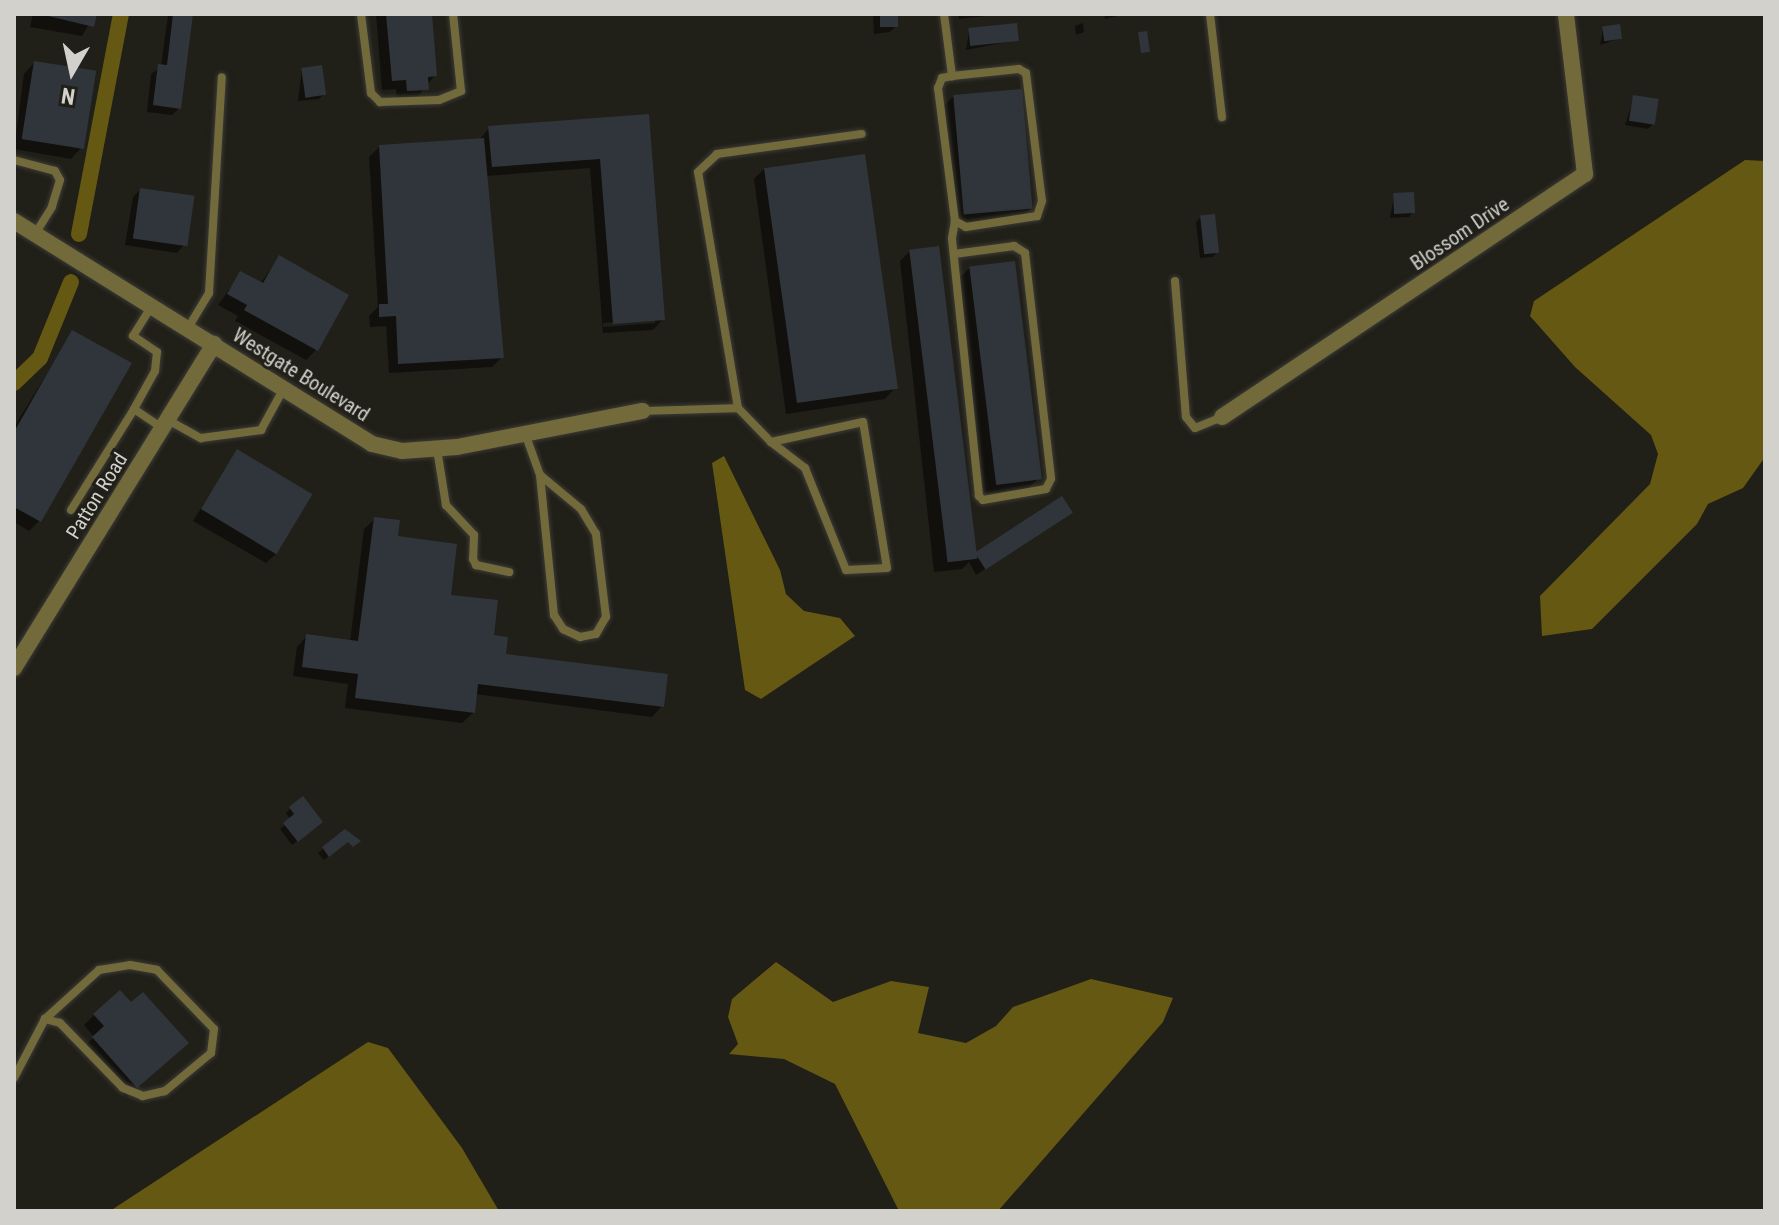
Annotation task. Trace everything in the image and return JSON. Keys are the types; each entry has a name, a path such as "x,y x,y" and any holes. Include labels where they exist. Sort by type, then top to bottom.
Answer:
{"street":[{"name":"Blossom Drive","path":"1222,417 1585,174 1566,14"},
{"name":"Westgate Boulevard","path":"14,221 372,444 402,451 437,449 526,436 643,411"},
{"name":"Patton Road","path":"14,668 214,344"}],"lane":[{"path":"361,14 371,93 380,102 439,100 461,91 453,14"},
{"path":"944,14 952,76"},
{"path":"1210,14 1222,117"},
{"path":"954,254 1014,246 1025,253 1051,479 1046,489 983,500 979,496 954,254 955,221 938,88 942,78 1019,69 1026,73 1042,201 1037,216 966,227 955,221"},
{"path":"188,328 209,293 222,77"},
{"path":"771,442 863,422 887,568 846,570 805,468 771,442 738,408 698,172 717,154 862,134"},
{"path":"14,160 55,171 60,180 52,207 35,234"},
{"path":"1175,281 1186,417 1195,428 1222,417"},
{"path":"71,510 155,371 157,352 133,336 152,306"},
{"path":"134,409 201,438 261,430 284,388"},
{"path":"643,411 738,408"},
{"path":"526,436 540,475 554,615 563,629 580,637 596,634 606,617 596,534 581,509 540,475"},
{"path":"437,449 446,505 474,535 476,565 509,572"},
{"path":"14,1078 45,1019 99,970 130,965 157,970 214,1029 211,1053 165,1091 143,1096 123,1088 60,1023 45,1019"}],"shaded area":[{"path":"1745,160 1765,161 1765,457 1743,488 1708,504 1697,524 1592,629 1542,636 1540,596 1650,484 1658,454 1651,435 1575,367 1530,316 1534,301"},
{"path":"724,456 780,570 786,594 804,611 840,618 855,636 761,699 745,690 712,463"},
{"path":"776,962 833,1002 891,981 929,987 918,1033 966,1043 996,1026 1013,1007 1091,979 1173,998 1163,1022 998,1211 899,1211 835,1084 784,1059 729,1054 738,1044 728,1017 732,999"},
{"path":"368,1042 388,1048 462,1148 499,1211 110,1211"}],"building":[{"path":"40,14 97,14 94,27"},
{"path":"173,14 193,14 181,109 153,105 158,64 167,65"},
{"path":"386,14 432,14 437,76 428,77 429,90 407,91 406,80 392,81"},
{"path":"880,14 898,14 898,27 880,27"},
{"path":"1017,23 1019,41 970,46 968,28"},
{"path":"1620,24 1622,39 1604,41 1602,27"},
{"path":"1147,31 1150,52 1141,53 1138,32"},
{"path":"34,61 96,71 84,149 22,139"},
{"path":"322,65 326,95 305,98 301,68"},
{"path":"1022,89 1032,209 964,215 953,95"},
{"path":"1633,95 1659,99 1655,125 1629,121"},
{"path":"649,114 665,320 613,324 600,159 492,167 488,126"},
{"path":"484,138 504,358 398,364 396,316 379,317 379,304 388,304 379,145"},
{"path":"865,154 898,389 797,403 764,168"},
{"path":"140,188 194,196 187,246 133,239"},
{"path":"1414,192 1415,213 1394,214 1393,193"},
{"path":"1215,214 1219,253 1204,254 1200,216"},
{"path":"939,246 977,559 948,562 909,250"},
{"path":"279,255 349,295 318,351 244,310 247,305 227,294 240,271 263,283"},
{"path":"1015,261 1042,479 996,485 969,267"},
{"path":"72,330 132,363 41,522 14,507 14,432"},
{"path":"237,449 312,494 276,554 201,509"},
{"path":"1062,496 1073,513 986,569 975,553"},
{"path":"374,517 400,520 398,536 457,544 451,595 498,600 494,635 508,637 506,654 668,674 664,707 478,684 475,713 355,698 358,674 302,667 306,634 358,641"},
{"path":"303,796 323,822 298,842 283,823 294,814 289,807"},
{"path":"345,829 361,841 353,847 348,842 329,857 322,847"},
{"path":"120,990 131,1002 143,992 189,1043 137,1088 92,1037 104,1026 93,1014"}],"waterway":[{"path":"79,234 121,14"},
{"path":"14,383 40,358 71,282"}]}
